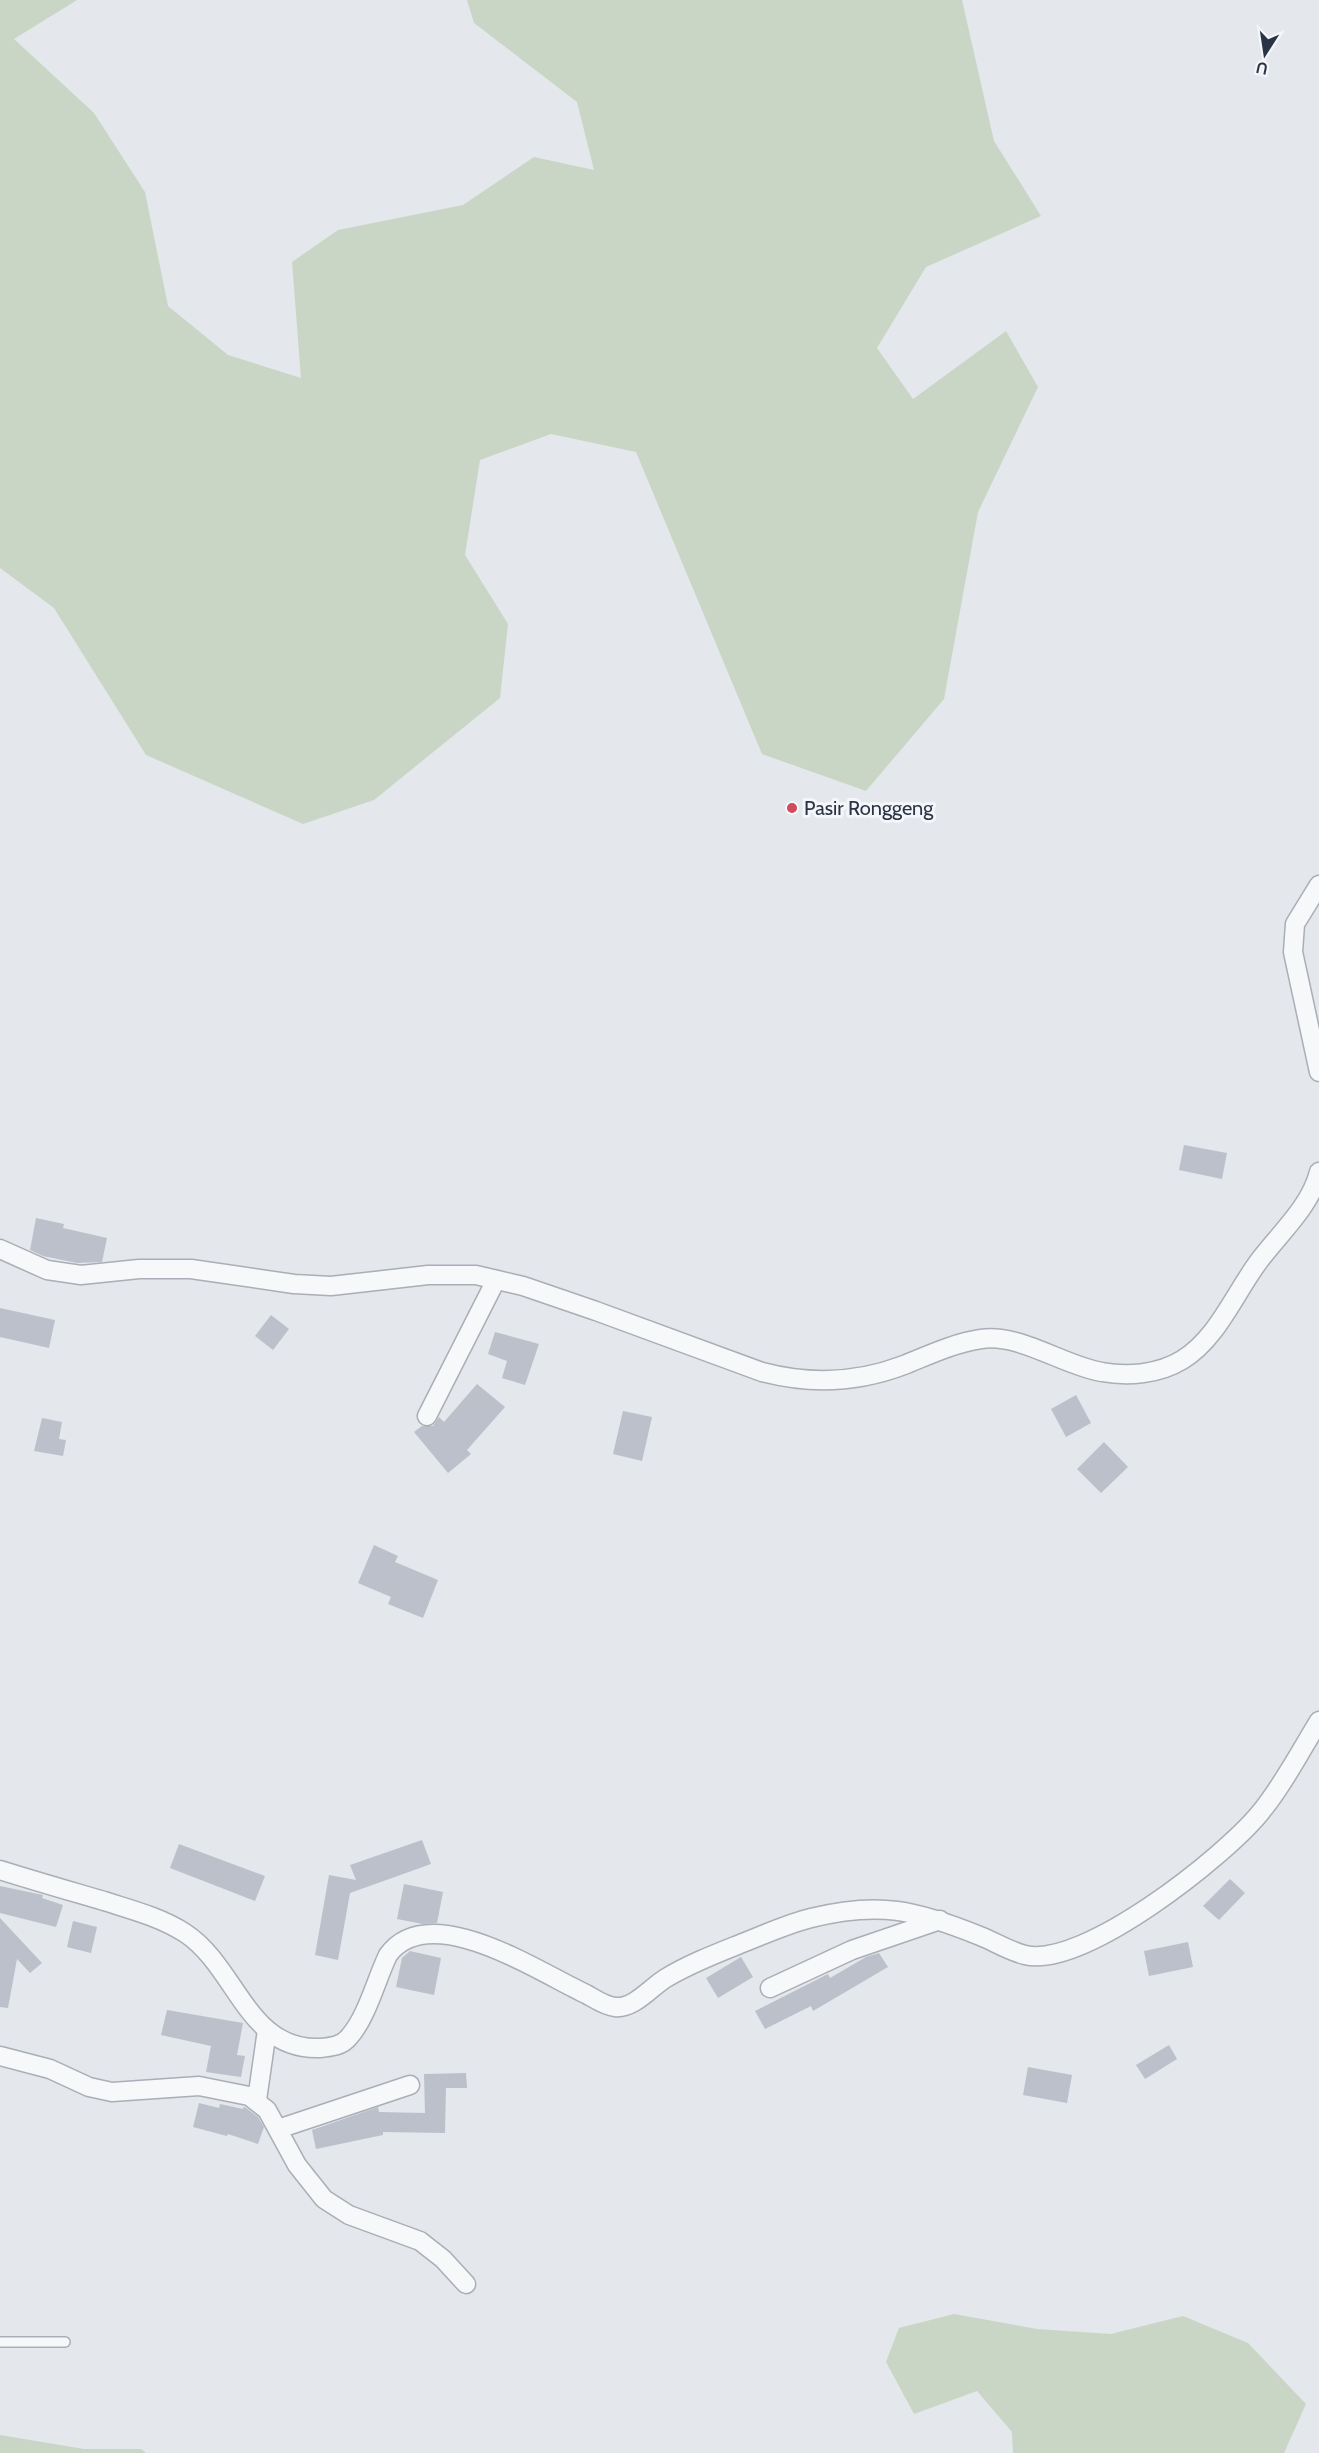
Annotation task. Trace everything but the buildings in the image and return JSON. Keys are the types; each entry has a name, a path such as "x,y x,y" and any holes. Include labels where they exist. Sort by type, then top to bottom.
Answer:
{"street":[{"path":"1319,885 1295,924 1293,952 1319,1072"},
{"path":"0,1249 47,1270 81,1275 139,1269 191,1269 294,1284 331,1286 452,1274 476,1275 596,1311 762,1372 785,1378 836,1382 855,1380 887,1371 941,1350 984,1338 1006,1340 1091,1370 1123,1374 1141,1373 1169,1367 1203,1343 1259,1262 1304,1204 1319,1172"},
{"path":"427,1416 496,1280"},
{"path":"0,1870 141,1912 173,1926 195,1940 205,1950 246,2007 267,2030 285,2043 302,2048 327,2048 341,2043 354,2030 388,1955 402,1942 417,1936 449,1936 482,1944 594,1998 619,2007 629,2004 681,1969 806,1919 843,1910 891,1909 940,1920 1016,1952 1032,1956 1045,1956 1066,1951 1110,1931 1208,1863 1246,1827 1275,1791 1319,1721"},
{"path":"771,1988 852,1950 940,1920"},
{"path":"257,2100 267,2030"},
{"path":"0,2056 50,2069 89,2086 111,2092 199,2086 236,2092 257,2100 267,2110 297,2165 324,2199 349,2215 420,2241 443,2259 466,2284"},
{"path":"278,2129 410,2085"}],"lane":[{"path":"0,2342 65,2342"}],"green space":[{"path":"0,0 77,0 14,39 94,113 145,192 168,306 228,355 301,378 292,262 338,230 463,205 534,157 594,170 577,102 474,23 467,0 962,0 994,141 1041,216 926,267 877,348 913,399 1006,331 1038,387 978,512 944,699 866,791 762,754 636,452 551,434 480,460 465,555 508,624 500,698 374,800 303,824 146,755 54,608 0,568"},
{"path":"954,2314 1037,2329 1111,2334 1183,2316 1248,2343 1306,2404 1284,2453 1013,2453 1012,2432 977,2391 914,2414 886,2362 899,2328"},
{"path":"0,2435 84,2449 141,2449 146,2453 0,2453"}],"place":[{"name":"Pasir Ronggeng","path":"792,808"}]}
